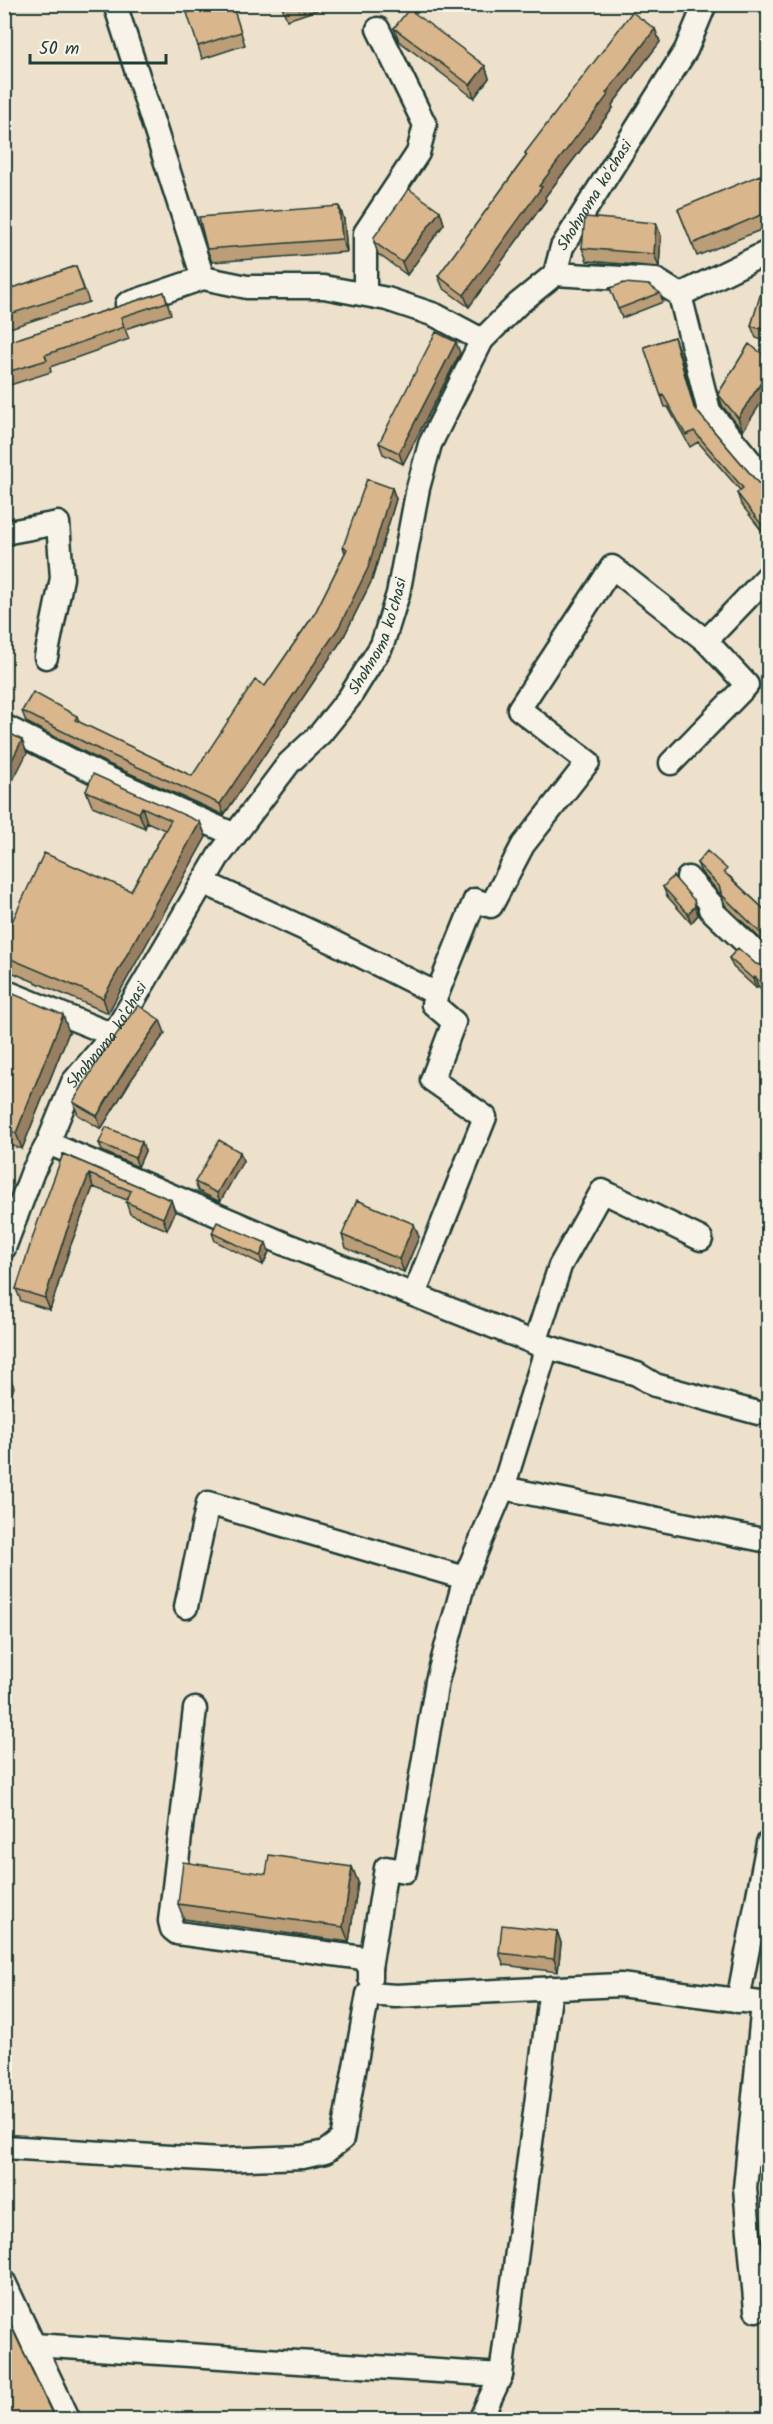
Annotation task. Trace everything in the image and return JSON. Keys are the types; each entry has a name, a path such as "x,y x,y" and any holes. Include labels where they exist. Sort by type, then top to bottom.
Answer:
{"street":[{"path":"115,4 203,278"},
{"name":"Shohnoma ko'chasi","path":"6,1237 73,1082 113,1035 205,883 218,857 289,763 321,734 349,698 382,645 398,594 418,488 430,444 482,340 518,304 555,274 562,247 686,50 705,4"},
{"path":"365,294 365,233 418,153 425,125 378,29"},
{"path":"680,295 768,252"},
{"path":"555,274 656,280 680,295 709,411 768,483"},
{"path":"105,312 203,278 247,287 324,287 365,294 435,315 482,340"},
{"path":"4,533 58,523 62,578 46,657"},
{"path":"414,1295 485,1117 432,1080 454,1022 433,1004 475,900 491,906 523,845 588,762 519,709 612,567 706,640 747,686 671,763"},
{"path":"706,640 768,576"},
{"path":"4,726 99,774 235,835"},
{"path":"688,878 712,905 710,909 768,964"},
{"path":"205,883 331,941 438,994"},
{"path":"4,991 113,1035"},
{"path":"48,1143 285,1244 541,1345 637,1374 655,1385 758,1413"},
{"path":"4,2147 220,2160 303,2157 325,2152 342,2139 368,1994 386,1868 405,1871 437,1681 465,1578 503,1488 560,1266 602,1191 701,1239"},
{"path":"503,1488 768,1540"},
{"path":"186,1607 208,1503 465,1578"},
{"path":"195,1709 170,1921 172,1929 177,1934 363,1958 370,1968"},
{"path":"738,2001 768,1843"},
{"path":"368,1994 396,1996 620,1985 766,2004 745,2188 756,2310"},
{"path":"480,2420 501,2375 551,1988"},
{"path":"4,2282 69,2420"},
{"path":"34,2346 501,2375"}],"building":[{"path":"211,4 232,4 241,32 198,46 187,13"},
{"path":"409,9 485,66 470,85 394,28"},
{"path":"632,12 655,29 539,186 542,187 464,295 438,276 527,155 525,153"},
{"path":"760,175 768,195 768,212 692,244 678,209"},
{"path":"409,189 440,211 402,262 374,242 374,237"},
{"path":"339,206 342,239 207,249 199,217"},
{"path":"585,217 656,223 654,254 582,248"},
{"path":"76,266 84,290 4,316 4,291"},
{"path":"768,272 768,331 751,326"},
{"path":"624,283 649,285 660,293 618,309 610,288"},
{"path":"164,292 167,302 121,317 124,327 45,355 47,360 4,373 4,343"},
{"path":"436,332 456,342 399,453 379,443"},
{"path":"674,337 694,408 759,484 766,485 768,488 768,533 737,493 743,488 694,431 686,435 663,395 661,396 644,347"},
{"path":"749,344 768,358 768,372 738,418 718,394"},
{"path":"367,479 392,488 368,568 339,627 220,804 100,750 22,711 33,692 77,716 75,720 192,776 255,680 265,686 315,613 347,549 343,547"},
{"path":"4,730 22,740 4,776"},
{"path":"93,774 200,822 103,998 4,956 4,939 44,853 131,891 171,820 142,807 139,813 86,791"},
{"path":"707,851 727,869 724,872 768,913 768,940 722,895 719,886 697,863"},
{"path":"673,876 694,900 695,906 688,914 663,887"},
{"path":"738,948 756,964 768,967 768,989 729,958"},
{"path":"4,990 63,1015 16,1133 4,1129"},
{"path":"138,1005 160,1020 126,1068 97,1116 73,1102 100,1057"},
{"path":"106,1127 142,1142 135,1158 99,1143"},
{"path":"219,1140 240,1152 217,1193 195,1182"},
{"path":"63,1154 171,1200 163,1218 126,1202 131,1191 89,1174 65,1235 45,1298 16,1289"},
{"path":"357,1200 414,1224 399,1259 342,1235"},
{"path":"217,1222 266,1243 260,1256 212,1233"},
{"path":"4,1377 10,1378 4,1399"},
{"path":"269,1855 352,1867 343,1927 178,1904 183,1862 266,1874"},
{"path":"502,1925 557,1931 554,1959 499,1953"},
{"path":"4,2311 55,2420 4,2420"}]}
